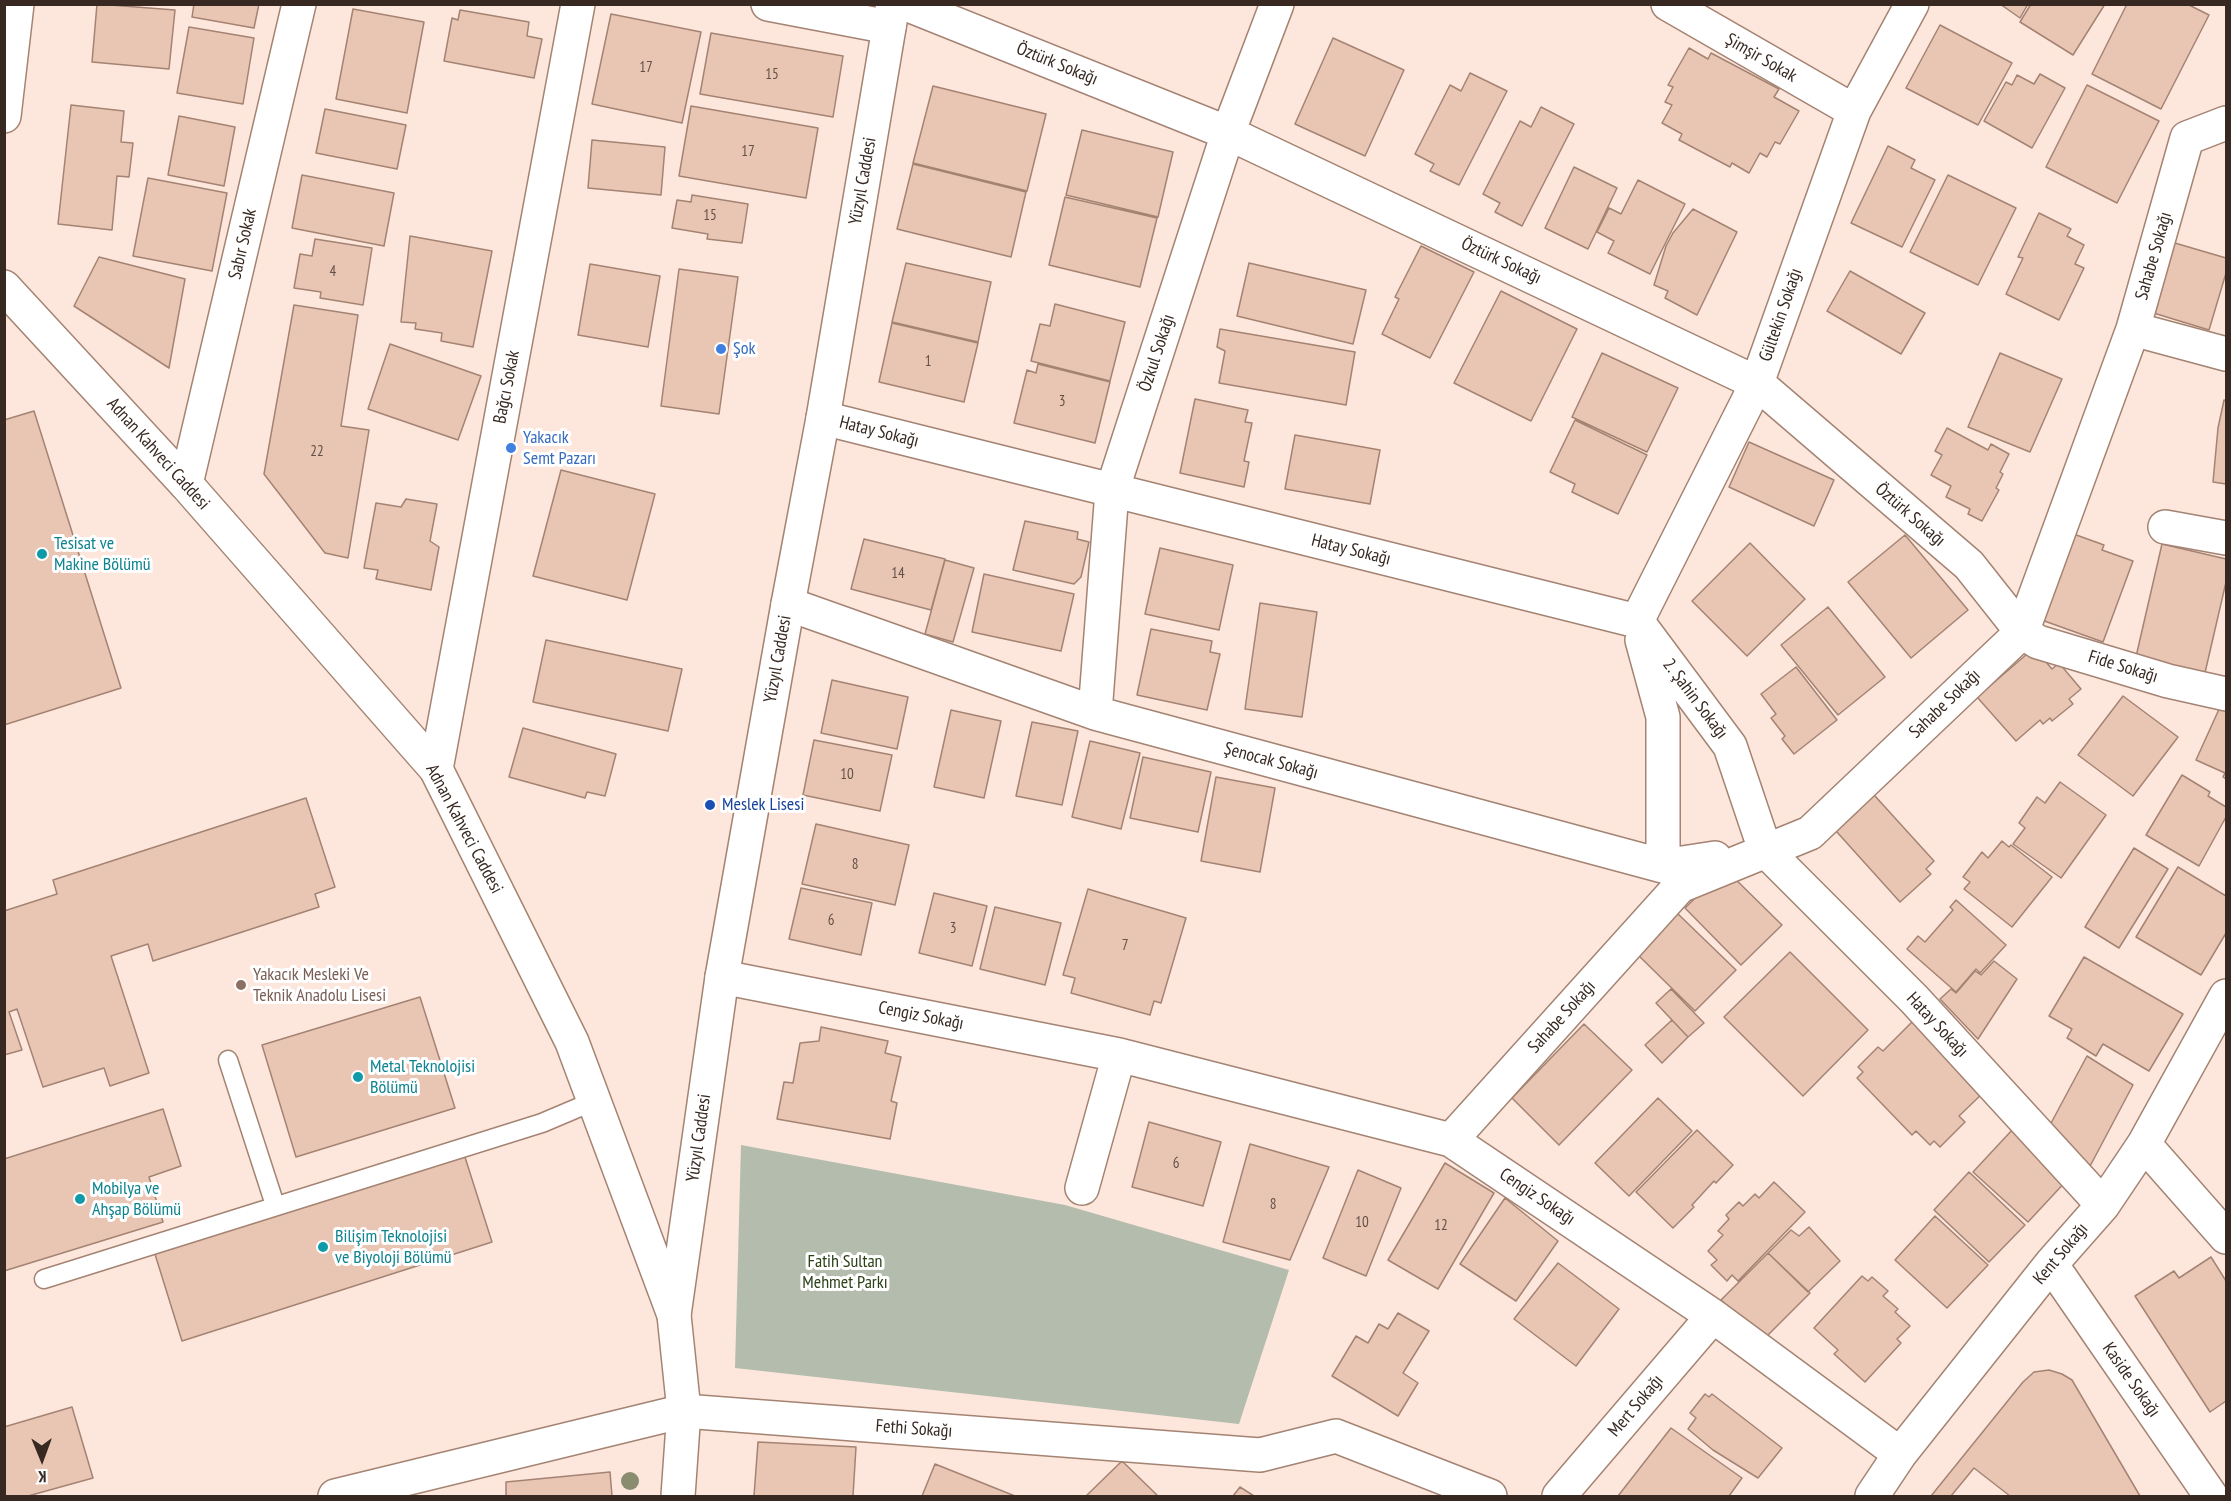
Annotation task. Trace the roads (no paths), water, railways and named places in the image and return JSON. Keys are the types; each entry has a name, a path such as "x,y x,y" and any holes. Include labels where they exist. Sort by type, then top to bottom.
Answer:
{"street":[{"path":"4,116 17,4"},
{"name":"Sabır Sokak","path":"186,484 299,4"},
{"name":"Bağcı Sokak","path":"436,769 578,4"},
{"name":"Öztürk Sokağı","path":"768,4 896,12 1228,132 1757,383 1969,565 2022,632"},
{"name":"Özkul Sokağı","path":"1095,713 1112,491 1228,132 1277,4"},
{"name":"Şimşir Sokak","path":"1668,4 1854,111"},
{"name":"Gültekin Sokağı","path":"1637,621 1757,383 1854,111 1912,4"},
{"name":"Yüzyıl Caddesi","path":"674,1315 722,977 896,12"},
{"name":"Sahabe Sokağı","path":"1451,1140 1680,886 1810,833 2022,632 2133,329 2187,138 2226,123"},
{"name":"Adnan Kahveci Caddesi","path":"10,300 186,484 436,769 572,1042 674,1315 684,1411 678,1497"},
{"path":"2133,329 2226,354"},
{"name":"Hatay Sokağı","path":"823,418 1637,621"},
{"path":"2165,527 2226,538"},
{"name":"Şenocak Sokağı","path":"788,604 1095,713 1663,866 1765,850"},
{"path":"1637,621 1663,717 1663,866"},
{"name":"2. Şahin Sokağı","path":"1637,621 1730,746 1765,850"},
{"name":"Fide Sokağı","path":"2022,632 2038,642 2168,681 2226,694"},
{"name":"Hatay Sokağı","path":"1765,850 1914,999 2103,1205"},
{"name":"Cengiz Sokağı","path":"722,977 1119,1055 1451,1140 1713,1316 1900,1454"},
{"name":"Kent Sokağı","path":"1872,1497 1900,1454 2051,1264 2103,1205 2144,1144 2222,1017"},
{"path":"1082,1188 1119,1055"},
{"path":"2144,1144 2226,1237"},
{"name":"Kaside Sokağı","path":"2051,1264 2211,1497"},
{"name":"Mert Sokağı","path":"1558,1497 1713,1316"},
{"name":"Fethi Sokağı","path":"335,1497 684,1411 1260,1455 1336,1436 1490,1497"}],"lane":[{"path":"228,1060 276,1205"},
{"path":"44,1279 542,1123 594,1101"}],"place":[{"name":"Şok","path":"721,349"},
{"name":"Yakacık Semt Pazarı","path":"511,448"},
{"name":"Tesisat ve Makine Bölümü","path":"42,554"},
{"name":"Meslek Lisesi","path":"710,805"},
{"name":"Yakacık Mesleki Ve Teknik Anadolu Lisesi","path":"241,985"},
{"name":"Metal Teknolojisi Bölümü","path":"358,1077"},
{"name":"Mobilya ve Ahşap Bölümü","path":"80,1199"},
{"name":"Bilişim Teknolojisi ve Biyoloji Bölümü","path":"323,1247"}],"park label":[{"name":"Fatih Sultan Mehmet Parkı","path":"845,1272"}]}
